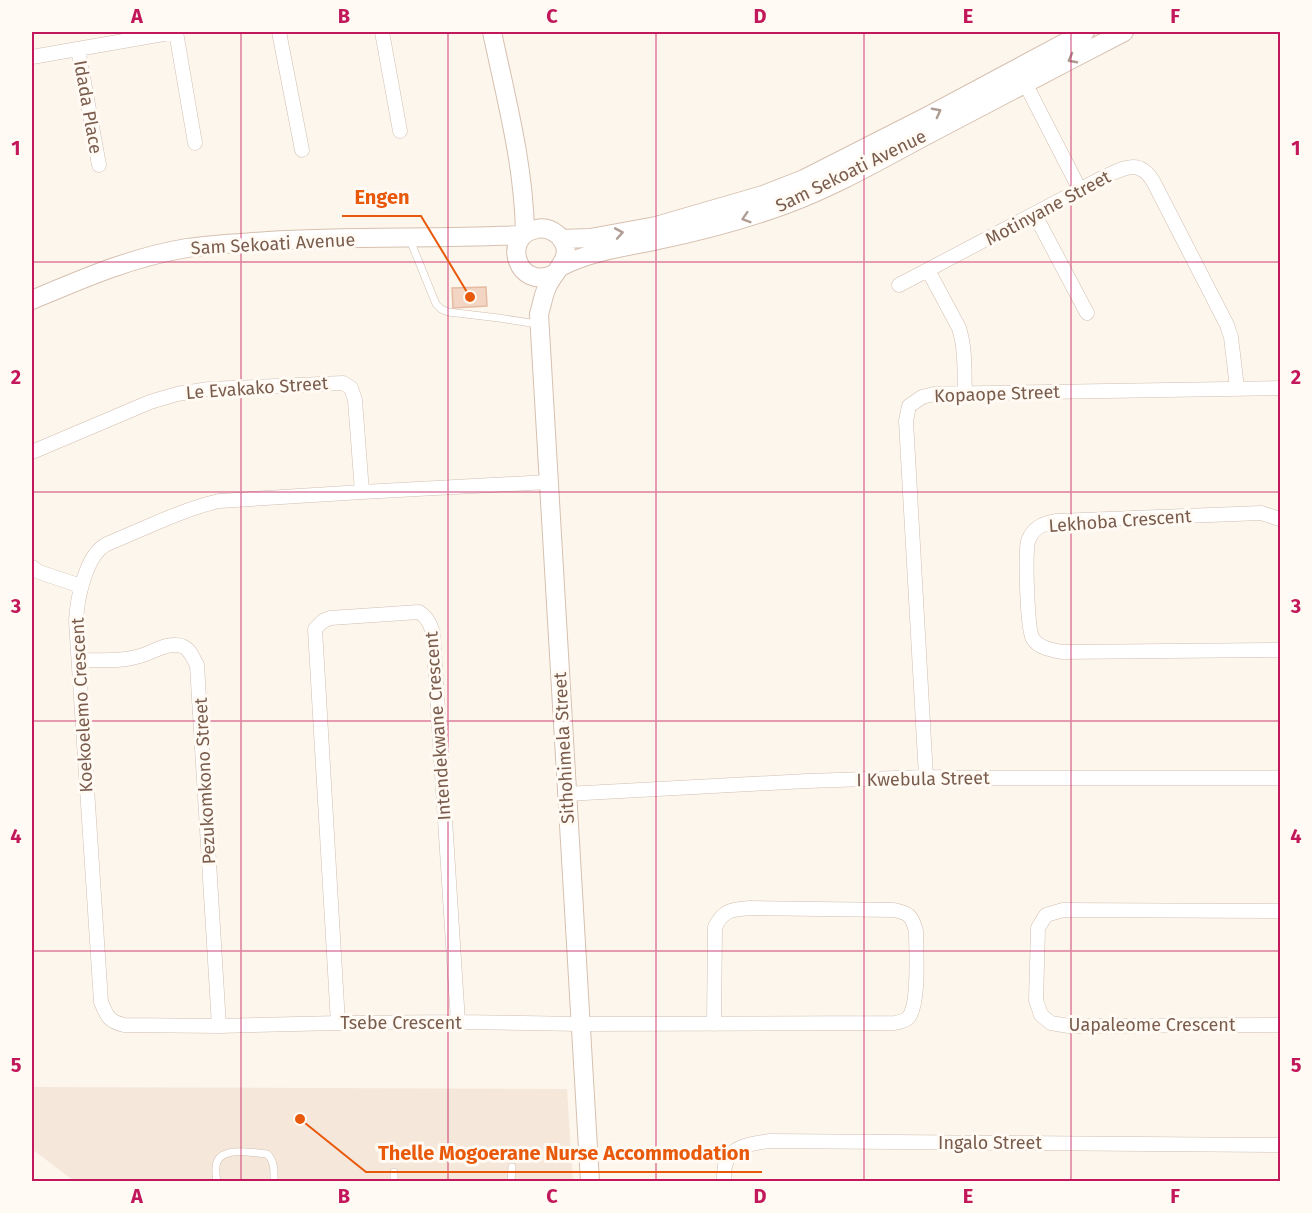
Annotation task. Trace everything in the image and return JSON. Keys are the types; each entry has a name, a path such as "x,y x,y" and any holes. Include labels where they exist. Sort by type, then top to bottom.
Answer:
{"street":[{"path":"32,57 175,32 195,143"},
{"path":"279,32 302,150"},
{"path":"382,32 400,131"},
{"path":"492,32 522,174 524,234"},
{"name":"Sam Sekoati Avenue","path":"555,234 590,238 656,226 763,195 804,179 1085,32"},
{"name":"Sam Sekoati Avenue","path":"558,270 572,261 594,254 707,230 787,204 822,189 1124,32"},
{"name":"Idada Place","path":"78,49 99,165"},
{"path":"1025,83 1080,190"},
{"name":"Motinyane Street","path":"899,285 1104,177 1136,166 1148,173 1227,325 1231,337 1237,388"},
{"path":"487,237 534,277 539,278 558,270 566,255 565,249 539,215 522,174"},
{"path":"1035,215 1087,313"},
{"path":"521,265 517,245 524,234 541,228 555,234"},
{"name":"Sam Sekoati Avenue","path":"32,300 108,269 186,248 296,239 487,237 524,234"},
{"name":"Sithohimela Street","path":"521,265 540,319"},
{"name":"Sithohimela Street","path":"558,270 546,289 540,319 590,1182"},
{"path":"928,270 962,336 965,394"},
{"name":"Le Evakako Street","path":"32,452 150,402 177,394 210,389 340,383 349,386 354,396 362,492"},
{"name":"Kopaope Street","path":"926,777 906,421 909,406 922,397 934,394 1281,388"},
{"name":"Koekoelemo Crescent","path":"101,1002 76,610 81,586 94,556 101,547 199,506 219,501 548,482"},
{"name":"Lekhoba Crescent","path":"1281,519 1261,513 1057,521 1041,525 1030,535 1027,549 1029,626 1033,639 1041,646 1051,650 1062,652 1281,650"},
{"path":"32,567 39,572 81,586"},
{"name":"Intendekwane Crescent","path":"338,1023 315,629 322,621 330,618 419,612 430,623 433,633 458,1022"},
{"name":"Pezukomkono Street","path":"79,660 130,658 162,647 180,645 188,649 197,664 219,1026"},
{"name":"I Kwebula Street","path":"566,794 796,781 926,777 1281,778"},
{"name":"Tsebe Crescent","path":"101,1002 106,1015 114,1023 124,1025 219,1026 458,1022 580,1024 714,1024 895,1023 907,1020 913,1011 916,999 916,931 913,920 906,912 894,910 750,908 733,910 720,916 715,927 714,1024"},
{"name":"Uapaleome Crescent","path":"1281,911 1063,910 1046,915 1038,928 1036,1000 1041,1015 1052,1023 1069,1026 1281,1025"},
{"name":"Ingalo Street","path":"724,1182 725,1164 734,1151 748,1144 770,1141 1281,1145"}],"lane":[{"path":"409,237 436,304 441,309 523,323 540,319"},
{"path":"217,1182 217,1162 220,1157 228,1152 237,1151 270,1156 273,1182"},
{"path":"511,1182 512,1167"},
{"path":"394,1172 394,1182"}],"shaded area":[{"path":"32,1087 567,1089 573,1181 74,1181 32,1149"}],"building":[{"path":"486,287 487,306 453,308 452,288"}],"place":[{"name":"Engen","path":"470,297"},
{"name":"Thelle Mogoerane Nurse Accommodation","path":"300,1119"}]}
